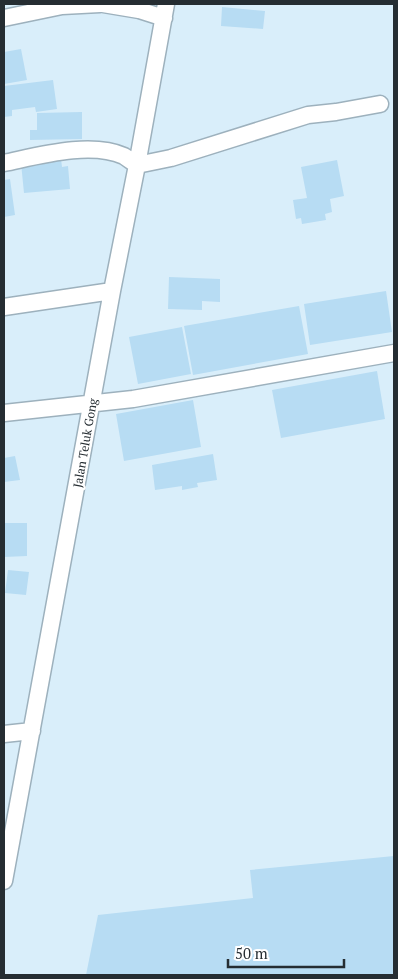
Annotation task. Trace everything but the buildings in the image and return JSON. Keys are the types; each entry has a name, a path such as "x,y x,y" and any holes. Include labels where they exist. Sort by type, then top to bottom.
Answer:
{"street":[{"path":"4,18 62,6 102,4 139,10 165,11"},
{"name":"Jalan Teluk Gong","path":"4,881 165,11"},
{"path":"4,163 54,153 99,151 124,156 137,165 179,156 308,115 380,104"},
{"path":"4,307 112,290"},
{"path":"4,413 134,400 394,353"},
{"path":"4,734 32,731"}]}
